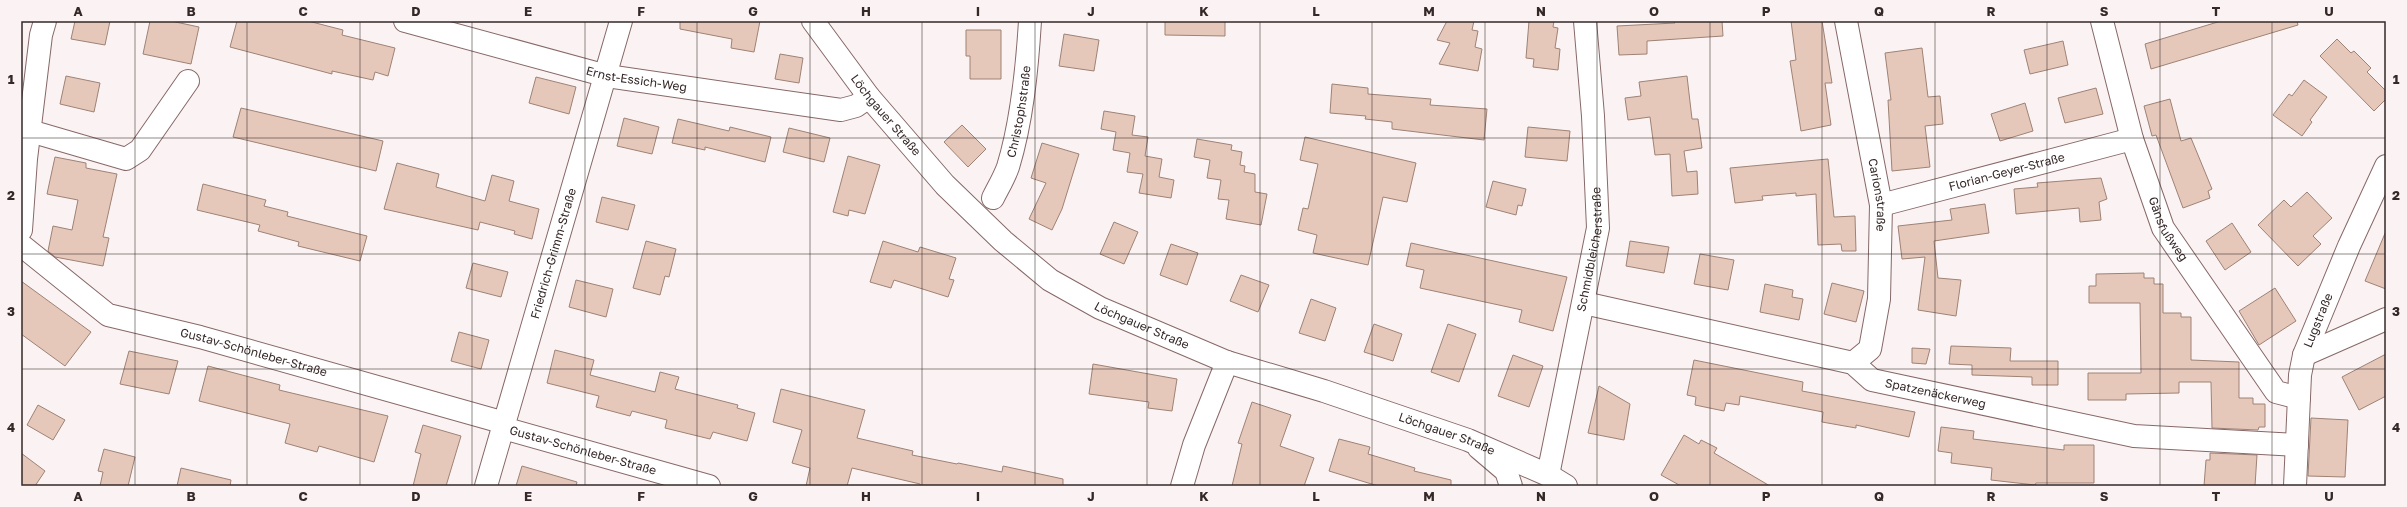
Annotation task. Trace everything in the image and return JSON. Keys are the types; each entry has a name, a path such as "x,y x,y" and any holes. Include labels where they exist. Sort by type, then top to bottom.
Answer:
{"street":[{"path":"21,230 24,159 30,131 41,35 45,21"},
{"name":"Ernst-Essich-Weg","path":"405,21 607,76 841,110 856,106 870,97"},
{"name":"Friedrich-Grimm-Straße","path":"486,486 556,250 573,184 607,76 621,21"},
{"name":"Löchgauer Straße","path":"813,21 870,97 945,185 1003,241 1050,280 1100,308 1227,362 1324,391 1468,440 1553,482"},
{"name":"Christophstraße","path":"993,198 1007,168 1016,130 1027,67 1030,21"},
{"name":"Schmidbleicherstraße","path":"1553,482 1598,228 1593,116 1584,21"},
{"name":"Carionstraße","path":"1846,21 1881,205 1879,299 1870,349 1853,363"},
{"name":"Gänsfußweg","path":"2102,21 2132,139 2163,228 2276,392 2299,398"},
{"path":"30,131 126,159 140,150 188,81"},
{"name":"Florian-Geyer-Straße","path":"1881,205 2132,139"},
{"name":"Lugstraße","path":"2295,486 2299,398 2304,355 2349,246 2386,166"},
{"name":"Gustav-Schönleber-Straße","path":"21,246 108,315 200,338 709,486"},
{"name":"Spatzenäckerweg","path":"1584,303 1853,363 1872,380 2134,436 2297,445"},
{"path":"2304,355 2386,319"},
{"path":"1182,486 1194,445 1227,362"},
{"path":"1468,440 1506,471 1511,486"}],"building":[{"path":"75,21 110,21 105,45 71,39"},
{"path":"150,21 171,21 199,27 191,64 143,54"},
{"path":"237,21 308,21 343,30 342,35 395,48 388,76 375,72 373,80 332,71 332,74 230,47"},
{"path":"680,21 760,21 754,52 731,48 732,39 680,29"},
{"path":"1165,21 1225,21 1225,36 1165,35"},
{"path":"1447,21 1474,21 1472,30 1478,31 1475,47 1482,49 1478,71 1439,64 1450,43 1437,40"},
{"path":"1529,21 1554,21 1553,27 1558,28 1555,48 1560,49 1558,70 1533,67 1534,59 1526,58"},
{"path":"1674,21 1722,21 1723,36 1647,41 1647,54 1619,55 1617,26 1675,23"},
{"path":"1791,21 1822,21 1832,83 1825,83 1831,125 1801,131 1790,61 1796,60"},
{"path":"2221,21 2297,21 2298,25 2151,69 2145,44"},
{"path":"966,30 1001,30 1001,79 970,79 970,56 966,56"},
{"path":"1064,34 1099,40 1094,71 1059,66"},
{"path":"2337,39 2351,53 2354,51 2371,68 2367,72 2386,91 2386,99 2374,111 2320,56"},
{"path":"2063,41 2068,65 2030,74 2024,50"},
{"path":"1922,48 1928,97 1940,96 1943,124 1925,126 1930,167 1892,171 1888,100 1891,100 1885,53"},
{"path":"780,54 803,58 799,83 775,79"},
{"path":"66,76 100,83 94,112 60,104"},
{"path":"1687,76 1692,119 1698,119 1702,148 1684,151 1687,172 1697,171 1698,194 1672,196 1670,154 1655,155 1650,117 1628,120 1625,98 1641,96 1639,82"},
{"path":"536,77 576,87 569,114 529,103"},
{"path":"2304,80 2327,97 2310,120 2312,122 2302,136 2273,115 2289,94 2292,96"},
{"path":"1332,84 1368,88 1368,94 1431,99 1430,105 1487,109 1484,140 1392,129 1392,122 1365,119 1366,116 1330,113"},
{"path":"2096,88 2103,114 2065,123 2058,98"},
{"path":"2170,99 2181,141 2191,138 2212,189 2208,191 2210,198 2183,208 2156,135 2152,136 2144,106"},
{"path":"2025,103 2033,131 2000,141 1991,114"},
{"path":"241,108 383,141 376,171 233,137"},
{"path":"1104,111 1135,116 1132,135 1148,137 1145,156 1162,159 1159,177 1174,180 1171,198 1139,193 1143,174 1127,172 1130,153 1113,150 1116,132 1101,129"},
{"path":"624,118 659,127 652,154 617,146"},
{"path":"678,119 729,131 730,127 771,137 765,162 705,147 705,150 672,143"},
{"path":"962,125 986,149 968,167 944,142"},
{"path":"1528,127 1570,131 1567,161 1525,157"},
{"path":"789,128 830,138 824,162 783,152"},
{"path":"1305,137 1416,163 1407,202 1383,197 1368,265 1313,253 1317,235 1298,230 1303,208 1308,209 1318,164 1300,160"},
{"path":"1197,139 1232,145 1231,150 1242,152 1240,165 1245,166 1244,172 1255,174 1255,192 1267,194 1261,225 1226,219 1229,200 1218,199 1221,180 1207,178 1210,160 1194,157"},
{"path":"1042,143 1079,154 1062,209 1052,230 1029,219 1046,183 1031,178"},
{"path":"848,156 880,165 865,214 849,210 848,216 833,212"},
{"path":"55,157 86,163 86,168 117,174 103,237 109,238 103,266 55,257 48,251 53,226 72,230 78,200 47,194"},
{"path":"1828,159 1834,217 1855,216 1856,251 1842,251 1841,244 1818,245 1816,194 1796,196 1796,193 1762,196 1763,200 1735,203 1730,168"},
{"path":"397,163 439,174 436,187 485,201 492,175 514,181 509,201 539,209 532,239 514,234 515,231 480,222 478,230 384,209"},
{"path":"2101,178 2107,199 2099,202 2101,220 2080,222 2079,208 2016,214 2014,189 2038,187 2037,183"},
{"path":"1493,181 1526,189 1522,206 1518,205 1516,215 1486,207"},
{"path":"203,184 266,200 264,206 288,212 287,216 367,236 360,261 298,246 299,242 258,231 260,225 197,210"},
{"path":"2307,192 2332,218 2313,236 2321,244 2298,266 2258,225 2284,200 2291,207"},
{"path":"602,197 635,205 628,230 596,222"},
{"path":"1985,204 1989,233 1934,241 1938,278 1961,280 1956,316 1918,310 1925,257 1902,259 1898,226 1952,220 1950,209"},
{"path":"1114,222 1138,232 1124,264 1100,254"},
{"path":"2232,223 2251,252 2225,270 2206,241"},
{"path":"2386,231 2386,289 2365,281"},
{"path":"646,241 676,249 669,277 665,276 660,295 633,288"},
{"path":"883,241 918,252 920,247 956,258 949,279 954,280 948,297 894,280 891,288 870,282"},
{"path":"1630,241 1669,247 1664,273 1626,266"},
{"path":"1411,243 1567,277 1553,331 1519,322 1522,310 1420,288 1424,270 1406,266"},
{"path":"1171,244 1198,253 1187,285 1160,275"},
{"path":"1700,254 1734,260 1728,290 1694,284"},
{"path":"473,263 508,272 501,297 466,288"},
{"path":"2144,273 2144,278 2154,278 2154,284 2163,284 2163,313 2181,313 2181,317 2191,317 2191,360 2239,362 2239,398 2253,398 2253,404 2265,404 2265,427 2259,427 2258,430 2212,428 2211,382 2179,382 2179,393 2126,394 2126,400 2088,400 2088,373 2141,373 2140,303 2089,303 2089,286 2096,286 2096,274"},
{"path":"1241,275 1269,285 1258,312 1230,301"},
{"path":"576,280 613,289 606,317 569,307"},
{"path":"21,281 91,332 65,366 21,334"},
{"path":"1832,283 1864,291 1856,322 1824,314"},
{"path":"1765,284 1793,290 1792,297 1803,299 1799,320 1760,312"},
{"path":"2275,288 2296,321 2259,345 2239,311"},
{"path":"1311,299 1336,308 1325,341 1299,333"},
{"path":"1374,324 1402,334 1393,361 1364,352"},
{"path":"1448,324 1476,334 1459,382 1431,372"},
{"path":"459,332 489,340 481,369 451,361"},
{"path":"1951,346 2011,348 2010,361 2058,361 2058,385 2032,385 2032,377 1972,375 1972,365 1949,364"},
{"path":"1912,348 1930,349 1926,364 1912,363"},
{"path":"555,350 594,360 590,375 655,392 660,372 679,377 675,389 738,405 737,408 755,413 747,441 713,432 710,439 665,428 667,420 632,411 630,416 596,407 599,396 547,383"},
{"path":"129,351 178,361 169,394 120,384"},
{"path":"2386,354 2386,396 2359,410 2342,377"},
{"path":"1513,355 1543,366 1529,407 1498,396"},
{"path":"1694,360 1803,382 1802,391 1915,412 1909,437 1856,425 1856,428 1822,422 1823,412 1740,396 1739,405 1726,403 1724,411 1695,405 1696,397 1687,395"},
{"path":"1093,364 1177,379 1172,411 1148,408 1149,402 1089,394"},
{"path":"208,366 280,385 279,390 388,416 374,462 319,446 317,452 285,443 290,424 199,401"},
{"path":"1599,386 1630,404 1624,440 1588,433"},
{"path":"781,389 865,410 857,438 913,451 912,455 957,464 1002,472 1003,466 1063,479 1063,486 920,486 920,484 852,468 847,486 806,486 810,468 792,463 802,430 773,422"},
{"path":"1252,402 1291,415 1280,446 1314,458 1304,486 1232,486 1242,444 1238,443"},
{"path":"38,405 65,420 53,440 27,425"},
{"path":"2311,418 2348,420 2345,477 2308,476"},
{"path":"423,425 461,436 446,486 413,486 421,454 415,452"},
{"path":"1941,427 1974,431 1973,439 2064,450 2064,445 2094,445 2094,483 2036,483 2035,485 1991,480 1992,468 1951,463 1952,453 1938,451"},
{"path":"1684,435 1699,444 1701,440 1717,448 1714,453 1770,486 1681,486 1661,475"},
{"path":"1339,439 1370,447 1368,454 1415,468 1414,471 1451,480 1451,486 1378,486 1329,471"},
{"path":"104,449 135,457 128,486 100,486 103,472 98,471"},
{"path":"21,453 45,471 35,486 21,486"},
{"path":"2210,453 2257,455 2255,486 2204,486 2206,460 2210,460"},
{"path":"522,466 577,482 576,486 516,486"},
{"path":"181,468 231,480 230,486 177,486"}]}
